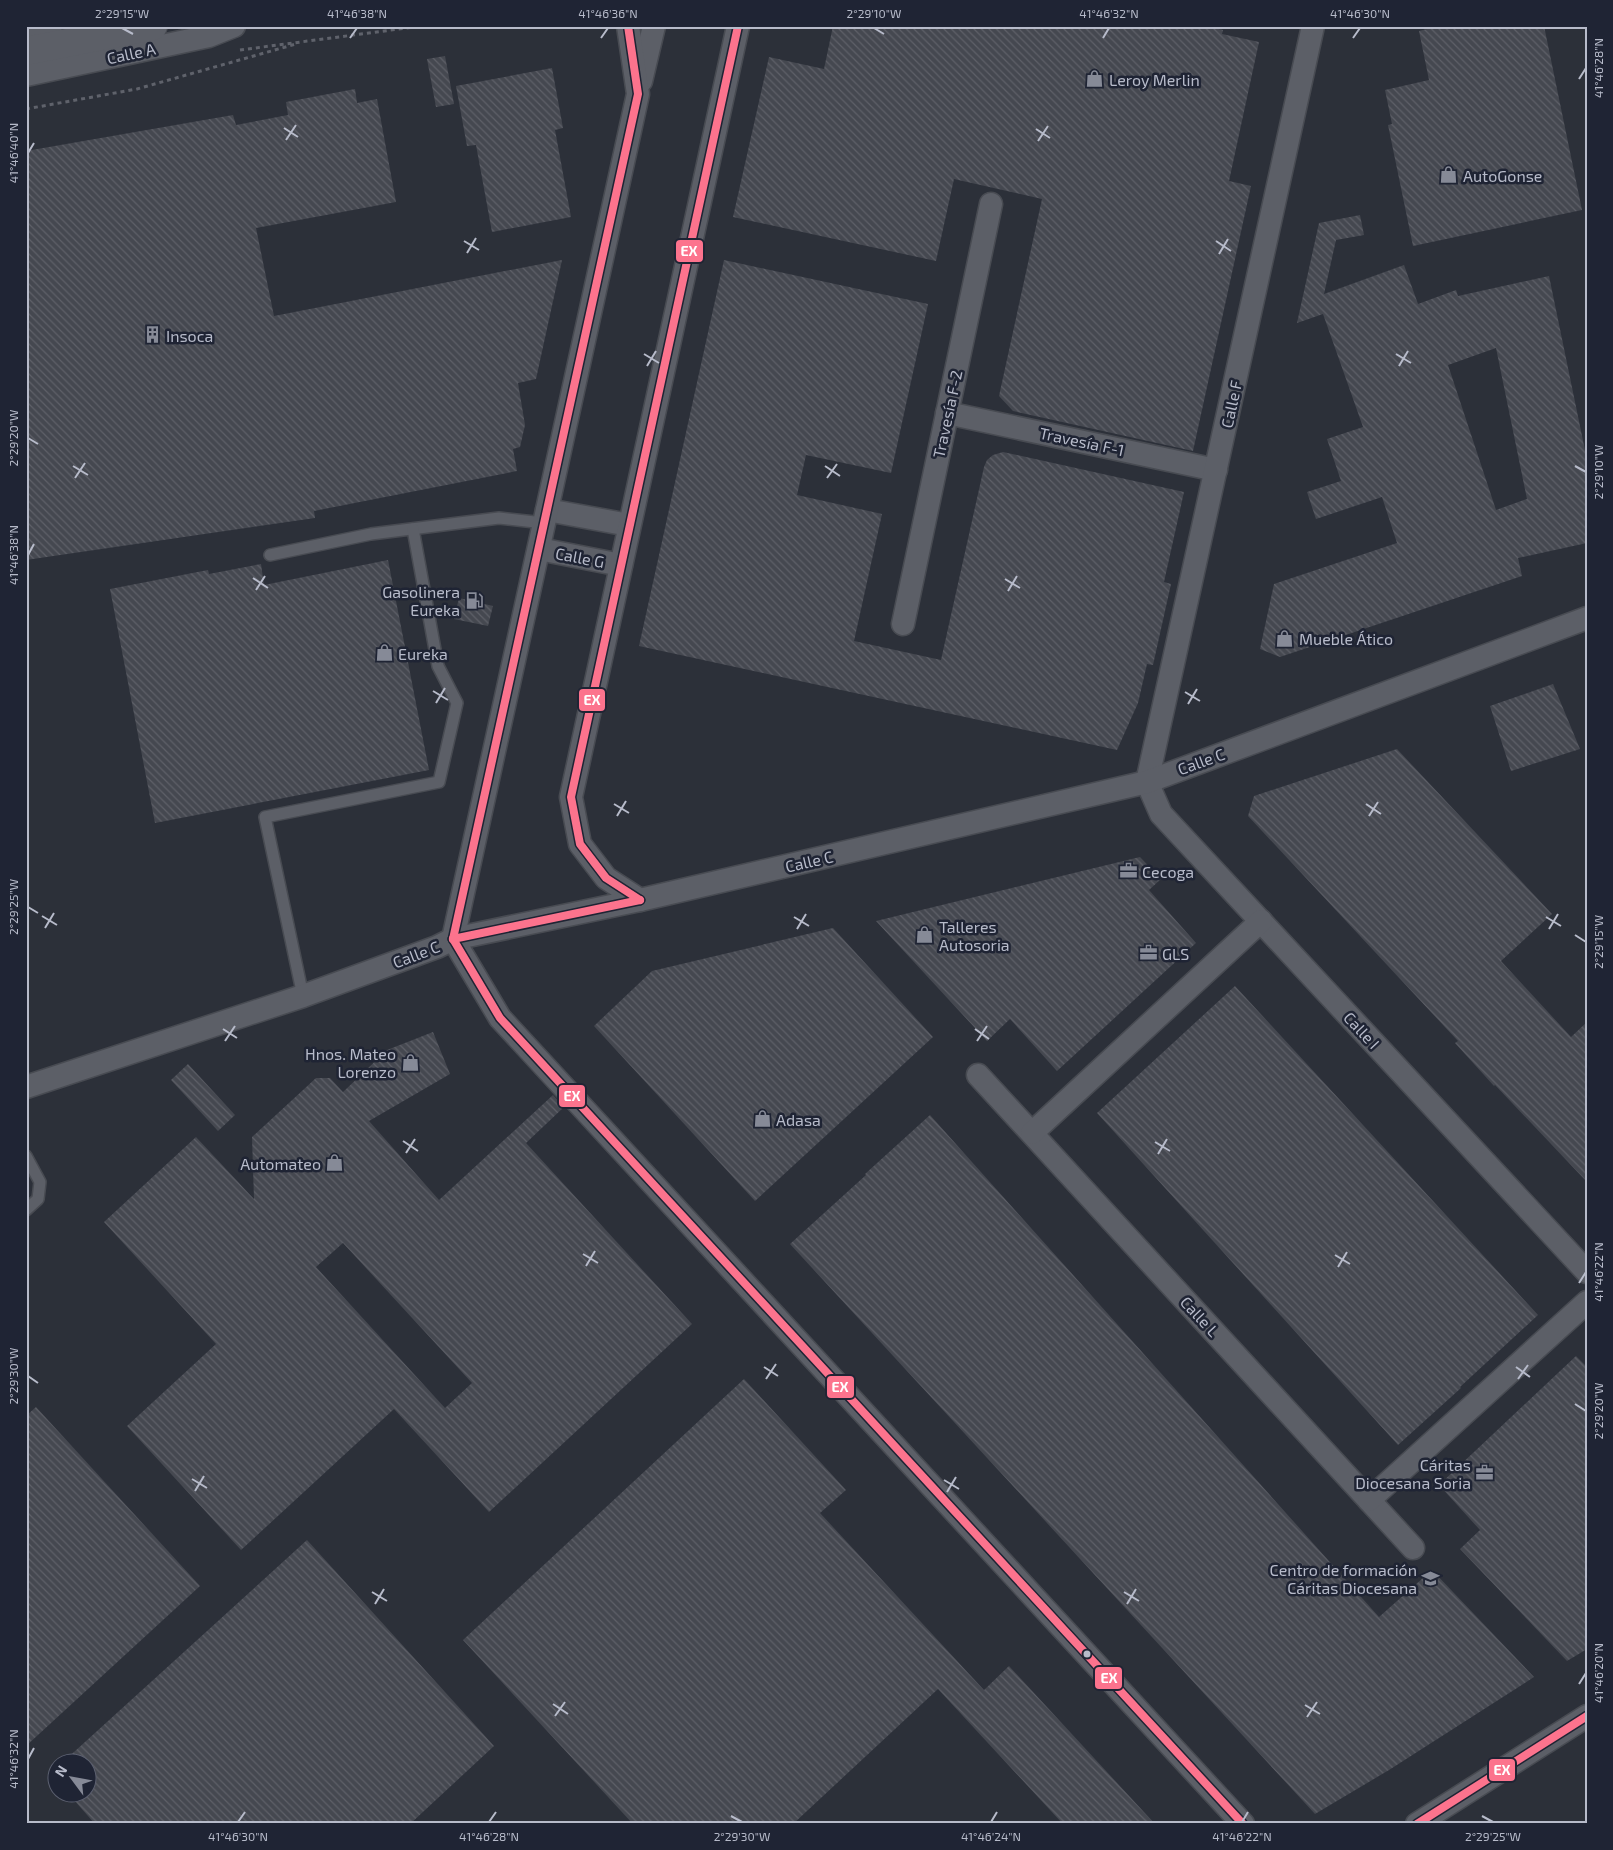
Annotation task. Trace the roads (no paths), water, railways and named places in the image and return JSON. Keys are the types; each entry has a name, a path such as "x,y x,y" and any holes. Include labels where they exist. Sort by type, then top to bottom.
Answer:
{"street":[{"path":"26,32 48,26"},
{"name":"Calle A","path":"26,51 153,26"},
{"name":"Calle A","path":"26,75 209,36 234,26"},
{"name":"Calle G","path":"628,26 638,94"},
{"name":"Calle G","path":"453,939 654,26"},
{"name":"Calle G","path":"640,900 606,878 580,844 571,797 738,26"},
{"name":"Calle F","path":"1146,782 1313,26"},
{"name":"Travesía F-2","path":"903,624 991,204"},
{"name":"Travesía F-1","path":"947,413 1216,470"},
{"path":"546,517 630,526"},
{"name":"Calle G","path":"539,549 622,565"},
{"name":"Calle C","path":"26,1087 303,996 437,947 453,939 640,900 1146,782 1587,618"},
{"name":"Calle I","path":"1146,782 1161,814 1587,1272"},
{"path":"1032,1133 1261,921"},
{"path":"453,939 500,1018 1244,1824"},
{"name":"Calle L","path":"978,1075 1413,1548"},
{"path":"1369,1500 1587,1302"},
{"path":"1417,1824 1587,1716"}],"lane":[{"path":"270,555 371,534 499,518 546,517"},
{"path":"303,996 265,817 440,782 456,703 438,666 413,529"},
{"path":"26,1156 40,1182 38,1199 26,1210"}],"place":[{"name":"Leroy Merlin","path":"1095,79"},
{"name":"AutoGonse","path":"1449,175"},
{"name":"Insoca","path":"152,335"},
{"name":"Gasolinera Eureka","path":"474,600"},
{"name":"Mueble Ático","path":"1285,638"},
{"name":"Eureka","path":"384,653"},
{"name":"Cecoga","path":"1128,871"},
{"name":"Talleres Autosoria","path":"925,935"},
{"name":"GLS","path":"1148,953"},
{"name":"Hnos. Mateo Lorenzo","path":"410,1062"},
{"name":"Adasa","path":"762,1119"},
{"name":"Automateo","path":"335,1163"},
{"name":"Cáritas Diocesana Soria","path":"1485,1473"},
{"name":"Centro de formación Cáritas Diocesana","path":"1431,1578"}]}
